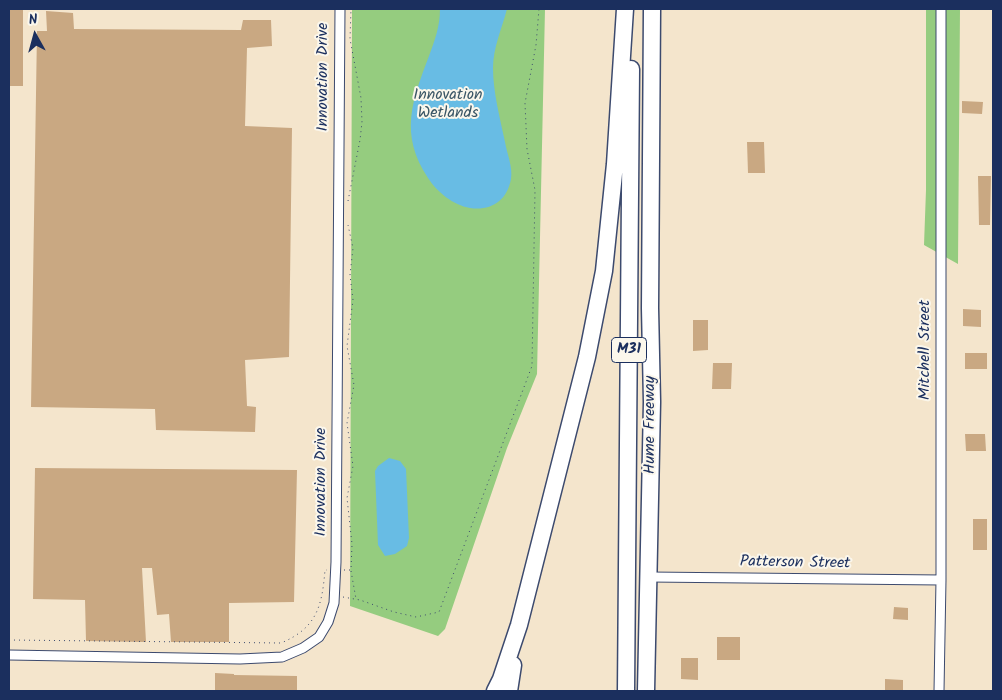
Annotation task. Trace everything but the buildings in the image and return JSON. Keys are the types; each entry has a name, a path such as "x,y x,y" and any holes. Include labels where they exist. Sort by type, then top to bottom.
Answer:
{"highway":[{"path":"495,691 519,625 587,357 604,271 615,164 625,9"},
{"name":"Hume Freeway","path":"626,691 632,9"},
{"name":"Hume Freeway","path":"646,691 652,402 650,308 652,9"},
{"path":"509,691 519,625"}],"street":[{"name":"Innovation Drive","path":"9,655 240,659 282,657 302,648 319,637 328,622 335,596 336,552 340,9"},
{"name":"Mitchell Street","path":"939,691 941,580 941,9"},
{"name":"Patterson Street","path":"648,577 941,580"}],"path":[{"path":"347,203 362,122 361,98 350,39 351,9"},
{"path":"335,596 357,599 394,612 416,617 439,612 532,366 535,190 527,149 525,104 536,45 539,9"},
{"path":"347,221 353,248 350,275 352,300 347,346 354,385 347,423 353,466 347,498 352,544 351,570 357,599"},
{"path":"9,640 281,643 301,633 317,614 322,597 325,570 334,570"},
{"path":"342,570 351,570"}],"green space":[{"name":"Innovation Wetlands","path":"352,9 545,9 537,374 507,448 445,629 438,636 350,606"},
{"path":"926,9 960,9 958,264 924,245 926,190"}],"water":[{"path":"440,9 507,9 496,46 493,61 493,77 495,96 511,165 511,179 502,199 485,208 470,208 458,204 441,193 428,178 419,162 414,147 411,117 418,88 437,33"},
{"path":"389,458 400,461 406,469 409,538 407,546 395,554 385,556 378,545 375,471 378,466"}]}
